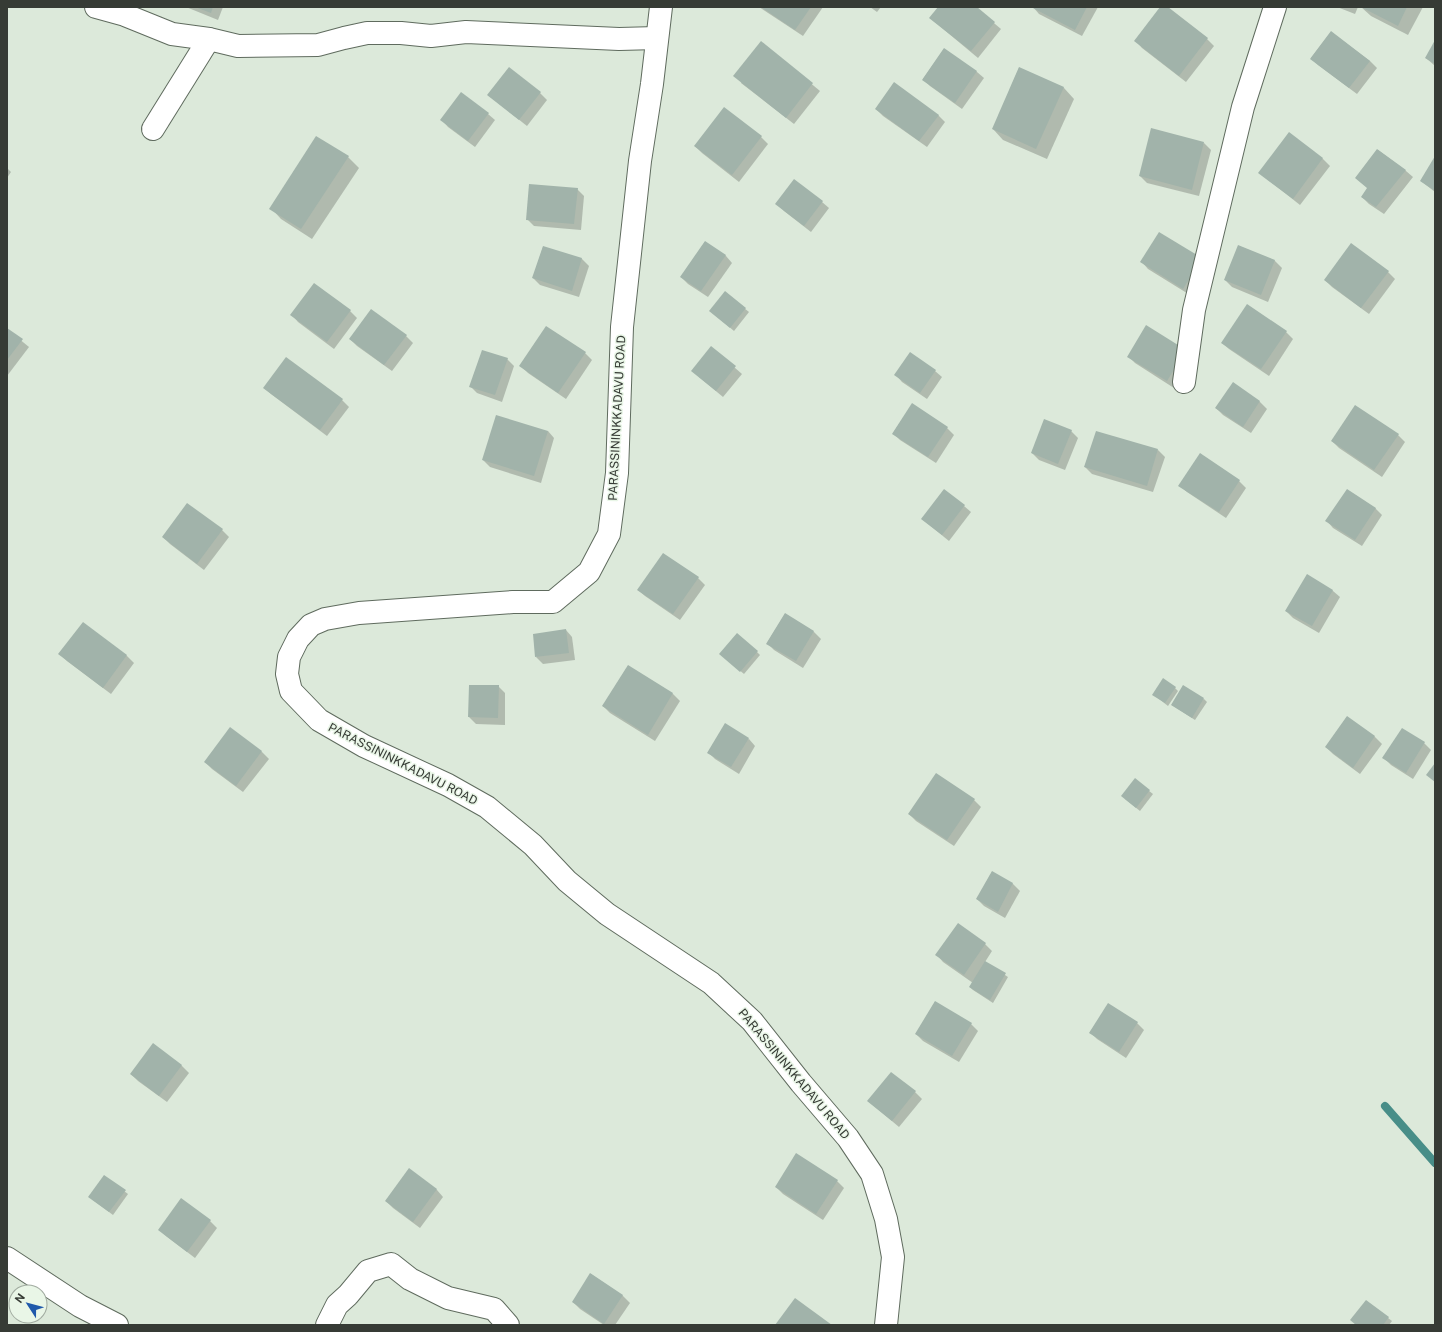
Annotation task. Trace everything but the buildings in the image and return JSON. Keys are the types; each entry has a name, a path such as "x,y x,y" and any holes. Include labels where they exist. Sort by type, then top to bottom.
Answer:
{"main road":[{"path":"96,7 125,16 172,34 209,39 238,46 318,45 367,34 394,33 431,36 466,32 618,39 657,38"},
{"name":"PARASSININKKADAVU ROAD","path":"661,7 652,84 640,161 622,327 617,473 610,534 589,572 553,602 513,602 359,613 325,619 311,625 298,638 289,657 287,674 291,691 319,720 364,746 448,785 486,807 533,846 567,881 607,914 711,983 752,1021 801,1083 848,1138 872,1174 886,1219 893,1257 886,1325"},
{"path":"1184,382 1194,310 1241,114 1275,7"},
{"path":"153,129 209,39"},
{"path":"7,1258 80,1306 117,1325"},
{"path":"327,1325 338,1304 348,1296 368,1271 391,1264 410,1280 448,1298 494,1309 508,1325"}],"waterway":[{"path":"1385,1106 1435,1163"}]}
